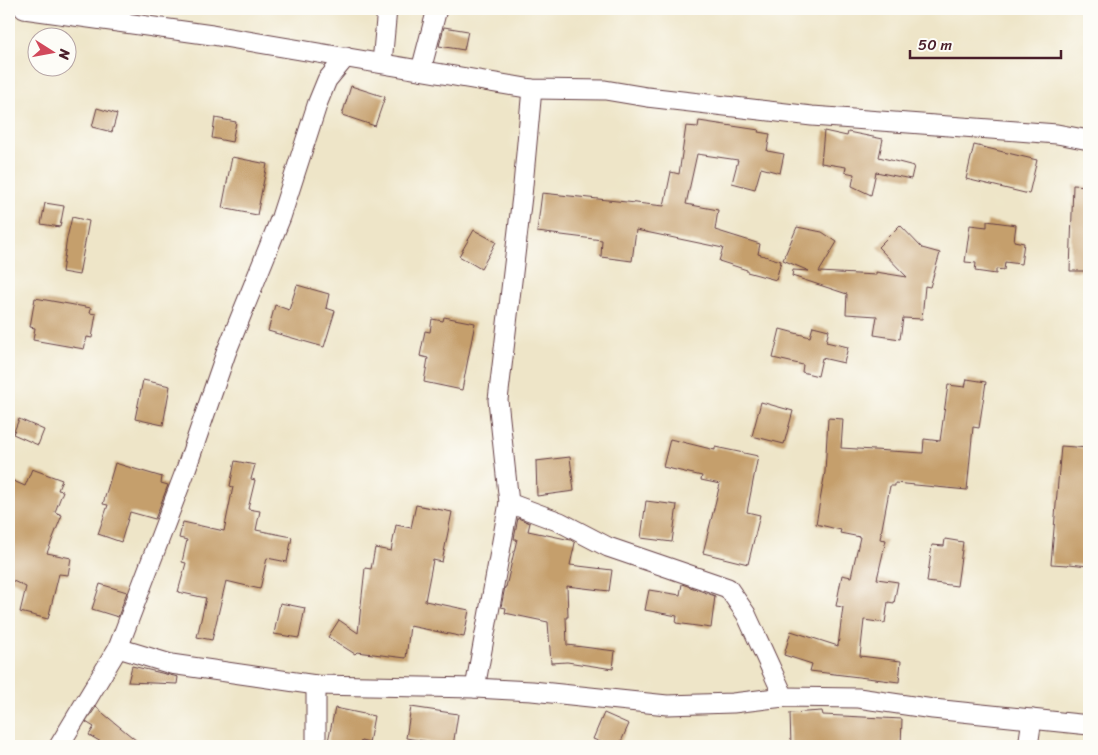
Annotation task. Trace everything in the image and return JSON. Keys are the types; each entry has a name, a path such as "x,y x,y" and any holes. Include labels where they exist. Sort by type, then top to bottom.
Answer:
{"street":[{"path":"24,9 212,35 532,89 605,90 647,97 812,116 1057,134 1089,140"},
{"path":"382,63 387,9"},
{"path":"421,70 437,9"},
{"path":"59,746 118,648 185,472 226,353 281,217 318,102 327,80 346,57"},
{"path":"474,688 509,503 498,400 522,196 532,89"},
{"path":"509,503 560,522 608,548 728,588 746,614 784,697"},
{"path":"118,648 172,664 316,685 532,691 668,705 733,703 784,697 858,698 933,709 1089,725"},
{"path":"316,685 316,746"},
{"path":"1028,746 1032,719"}],"building":[{"path":"444,27 468,31 464,50 439,46"},
{"path":"351,86 385,97 375,126 342,115"},
{"path":"97,108 117,114 112,132 92,127"},
{"path":"215,118 236,122 232,142 212,138"},
{"path":"699,121 759,130 758,132 770,134 767,151 784,154 780,173 761,168 755,189 732,183 738,160 697,154 686,204 718,210 715,230 760,244 758,254 781,261 776,280 747,272 747,270 719,261 723,248 636,230 632,261 601,257 602,240 537,232 542,193 664,206 671,172 679,174 686,126 698,127"},
{"path":"824,131 847,136 848,132 883,139 879,157 914,166 911,179 876,172 871,195 852,186 854,174 845,172 846,167 821,163"},
{"path":"974,145 1037,160 1029,194 966,179"},
{"path":"232,157 267,164 257,215 222,208"},
{"path":"1073,185 1089,186 1089,271 1070,271"},
{"path":"45,203 64,206 60,227 41,224"},
{"path":"72,217 89,221 79,275 62,272"},
{"path":"987,221 1016,225 1014,241 1024,243 1021,264 1005,262 1004,270 996,269 996,274 975,271 976,263 965,262 970,225 987,227"},
{"path":"900,225 922,248 940,253 930,287 925,286 922,319 903,318 900,339 874,335 877,316 846,314 847,294 792,276 793,270 809,271 783,260 797,227 822,232 837,242 819,272 876,275 876,272 907,277 878,247"},
{"path":"474,230 496,242 481,269 459,256"},
{"path":"297,285 329,294 326,308 335,311 324,347 268,331 275,305 289,310"},
{"path":"35,298 91,308 90,313 96,314 92,338 87,337 84,349 33,340 35,328 30,327"},
{"path":"444,317 475,323 462,390 424,382 428,358 420,356 425,331 430,332 432,319 443,321"},
{"path":"813,326 829,330 826,342 848,347 844,363 822,358 818,376 802,372 803,365 773,358 780,329 810,337"},
{"path":"967,379 986,382 979,428 973,427 967,490 895,483 895,486 890,486 880,539 886,540 877,579 898,582 894,603 888,602 885,623 864,620 860,656 901,661 899,682 810,671 812,664 784,655 791,631 838,646 843,607 836,606 842,575 851,577 860,537 840,533 841,530 816,524 825,472 828,418 843,419 841,448 923,453 924,439 940,441 948,385 965,387"},
{"path":"143,380 170,386 163,425 135,419"},
{"path":"761,402 793,411 784,444 752,436"},
{"path":"19,419 44,430 38,445 13,434"},
{"path":"670,439 715,450 715,447 758,456 747,512 760,515 748,564 703,553 720,484 701,480 702,476 663,467"},
{"path":"1061,446 1089,448 1089,566 1051,564"},
{"path":"570,457 574,491 537,496 536,461"},
{"path":"235,461 255,465 251,479 255,480 248,509 260,511 256,530 292,537 287,562 267,558 260,589 226,581 212,640 197,637 206,598 178,592 186,563 182,562 187,540 179,538 183,522 224,531 233,487 230,486"},
{"path":"115,463 162,477 161,483 168,485 155,519 130,512 121,542 98,534 108,505 103,504"},
{"path":"32,469 62,480 58,490 63,491 55,512 62,515 47,553 71,558 68,575 59,574 48,619 20,612 26,587 9,579 9,479 25,486"},
{"path":"646,501 677,505 672,542 641,538"},
{"path":"416,505 452,512 442,562 433,560 425,601 469,610 464,637 410,626 406,658 357,652 355,654 328,637 339,620 358,633 365,568 371,569 375,548 391,551 396,525 411,528"},
{"path":"518,518 530,523 528,531 571,540 575,543 570,565 612,570 609,591 567,586 568,617 566,617 567,645 615,651 613,669 567,662 551,663 548,622 505,613 506,608 501,607 517,539 514,539"},
{"path":"945,539 963,542 957,586 927,582 932,545 944,546"},
{"path":"100,584 127,592 118,617 92,609"},
{"path":"682,584 715,596 711,628 676,623 677,616 645,610 649,590 680,595"},
{"path":"280,603 305,608 299,638 274,634"},
{"path":"132,666 178,677 177,684 128,682"},
{"path":"96,707 143,746 108,746 89,735 94,727 86,722"},
{"path":"411,707 458,714 453,746 406,738"},
{"path":"335,708 374,716 369,743 361,741 360,746 327,746"},
{"path":"822,711 823,715 902,719 901,746 791,746 790,713"},
{"path":"604,713 629,724 619,746 610,746 593,739"}]}
